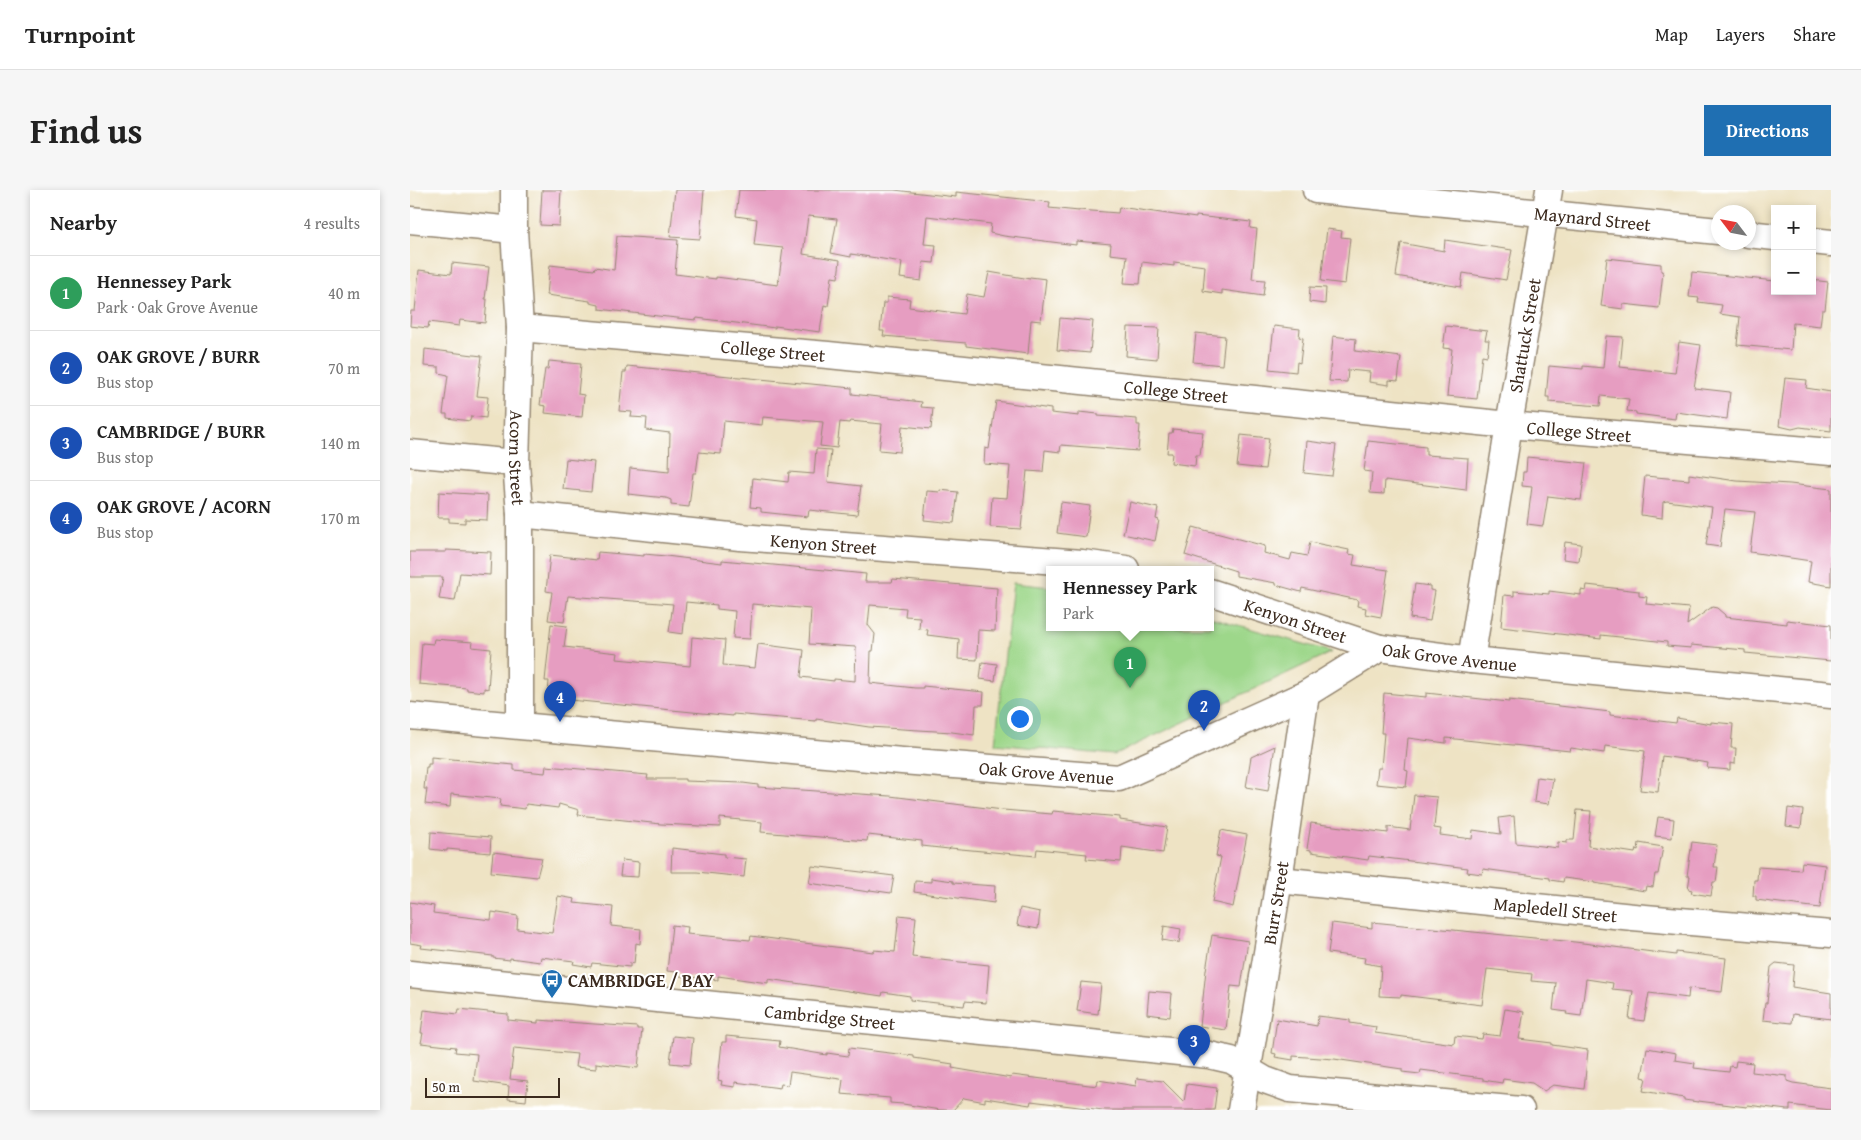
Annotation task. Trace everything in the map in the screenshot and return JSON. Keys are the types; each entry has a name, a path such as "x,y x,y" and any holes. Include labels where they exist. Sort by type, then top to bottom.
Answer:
{"street":[{"name":"Acorn Street","path":"514,190 514,230 520,328 516,463 520,514 520,725"},
{"name":"Maynard Street","path":"1332,191 1547,202 1711,230"},
{"name":"Shattuck Street","path":"1471,660 1547,202"},
{"path":"410,220 514,230"},
{"path":"1756,235 1771,237"},
{"path":"1816,241 1831,243"},
{"name":"College Street","path":"520,328 828,355 1509,425 1831,452"},
{"path":"410,453 516,463"},
{"name":"Kenyon Street","path":"520,514 740,537 1104,566"},
{"name":"Kenyon Street","path":"1214,593 1380,648"},
{"name":"Oak Grove Avenue","path":"410,716 902,761 1119,778 1306,694 1380,648 1471,660 1831,695"},
{"name":"Burr Street","path":"1241,1110 1279,880 1306,694"},
{"name":"Mapledell Street","path":"1279,880 1633,918 1831,934"},
{"name":"Cambridge Street","path":"410,974 1209,1055 1231,1060 1265,1080 1290,1088 1521,1110"}],"green space":[{"path":"1013,583 1046,587 1046,631 1214,631 1214,618 1332,652 1114,755 995,744"}],"building":[{"path":"542,190 561,190 559,226 540,225"},
{"path":"675,190 704,190 700,239 670,237"},
{"path":"739,190 894,190 956,197 956,192 1050,202 1049,208 1118,213 1119,207 1196,218 1196,216 1251,222 1250,228 1257,229 1252,279 1265,280 1263,296 1222,290 1222,294 1203,291 1205,266 1174,262 1174,266 1142,262 1140,284 1124,283 1127,256 1110,254 1111,244 1076,241 1076,245 1004,236 990,233 991,224 927,216 924,244 936,245 934,263 923,262 921,281 900,278 902,262 851,254 851,257 831,253 837,219 808,216 803,254 840,260 838,278 832,277 828,306 824,305 820,332 599,309 599,305 590,303 590,301 547,295 550,265 594,270 595,267 614,270 617,236 678,240 675,274 778,285 783,248 754,245 757,219 736,216"},
{"path":"1327,229 1342,231 1341,237 1350,238 1345,284 1321,281"},
{"path":"1445,240 1512,250 1506,280 1463,273 1461,287 1396,276 1401,243 1444,251"},
{"path":"1607,258 1661,264 1661,271 1663,272 1659,308 1623,304 1623,309 1601,306"},
{"path":"452,263 489,267 485,299 487,299 485,323 460,320 459,326 429,322 428,328 410,326 411,311 415,311 419,270 451,274"},
{"path":"989,272 1030,279 1030,277 1046,279 1041,321 1031,320 1028,354 966,346 966,343 883,336 884,331 880,331 883,303 887,303 887,297 910,299 909,307 964,314 967,294 984,297"},
{"path":"1692,272 1771,281 1771,295 1816,295 1816,280 1828,282 1825,310 1822,310 1820,326 1793,323 1791,350 1737,345 1740,317 1720,314 1722,305 1698,302 1699,298 1689,297"},
{"path":"1310,287 1326,288 1325,304 1309,302"},
{"path":"1060,318 1093,321 1090,353 1057,350"},
{"path":"1274,326 1300,329 1299,337 1303,338 1300,363 1297,362 1296,372 1269,369"},
{"path":"1446,326 1487,331 1485,340 1489,340 1487,356 1482,355 1477,399 1447,396 1452,349 1443,348"},
{"path":"1128,327 1159,328 1157,359 1126,356"},
{"path":"1196,333 1225,336 1222,365 1193,362"},
{"path":"1333,336 1356,339 1355,351 1401,357 1398,381 1389,380 1389,385 1369,382 1370,372 1348,370 1347,382 1329,381"},
{"path":"1606,336 1623,337 1620,367 1675,373 1679,342 1701,345 1694,388 1730,392 1727,419 1676,412 1675,419 1636,414 1636,412 1627,411 1629,399 1601,396 1600,406 1549,402 1549,397 1546,397 1549,366 1583,369 1583,366 1603,368"},
{"path":"425,349 482,356 477,396 488,397 486,418 471,416 470,421 447,418 447,414 443,414 448,375 439,373 439,367 424,366"},
{"path":"549,361 581,364 578,394 584,395 582,417 545,413 546,406 540,405 545,369 548,369"},
{"path":"627,366 852,388 852,394 922,402 921,407 933,408 931,429 902,426 900,452 879,450 882,424 840,422 837,448 820,446 823,422 763,417 762,425 724,421 721,454 699,452 696,473 693,473 689,507 671,505 671,500 666,498 628,494 630,468 669,472 670,433 646,430 647,418 631,417 632,412 619,411 623,372 626,372"},
{"path":"1785,378 1807,380 1806,388 1831,392 1831,431 1800,427 1792,429 1779,426"},
{"path":"996,401 1051,409 1051,413 1079,416 1079,412 1098,414 1098,416 1137,419 1137,425 1140,425 1138,451 1061,445 1060,452 1045,450 1043,472 1027,471 1021,529 990,527 992,497 1007,498 1010,466 984,464 985,448 989,449"},
{"path":"1173,429 1203,432 1200,455 1196,455 1195,466 1171,463 1172,453 1167,453 1169,433 1172,433"},
{"path":"1241,435 1269,438 1265,469 1237,466"},
{"path":"1307,441 1336,445 1332,476 1304,473"},
{"path":"1368,441 1426,447 1426,455 1468,458 1466,490 1385,480 1384,494 1370,493 1372,472 1364,471"},
{"path":"816,449 831,450 828,482 861,486 857,515 809,510 808,517 761,512 761,508 750,507 753,478 788,482 789,472 814,474"},
{"path":"1527,457 1586,463 1581,500 1548,496 1543,526 1527,524 1532,487 1522,486 1523,472 1526,472"},
{"path":"566,459 594,462 591,492 563,489"},
{"path":"1689,474 1737,481 1790,484 1831,489 1831,586 1808,582 1811,561 1750,552 1755,512 1725,509 1720,547 1706,545 1712,507 1667,501 1663,502 1662,518 1641,515 1645,476 1689,480"},
{"path":"940,490 958,492 954,523 924,520 927,491 940,492"},
{"path":"439,492 488,495 487,520 465,519 465,523 449,522 449,518 438,518"},
{"path":"1061,502 1090,506 1086,537 1057,533"},
{"path":"1130,502 1158,508 1156,519 1159,520 1155,541 1123,534"},
{"path":"1193,527 1265,546 1264,553 1290,560 1292,553 1307,556 1310,542 1349,550 1348,554 1355,555 1353,565 1388,570 1381,617 1365,614 1366,608 1357,606 1358,600 1302,588 1301,592 1276,585 1276,583 1236,576 1236,571 1185,555"},
{"path":"1565,542 1581,544 1579,561 1563,559"},
{"path":"446,550 491,552 490,575 460,573 455,601 439,599 443,577 410,577 410,552 446,552"},
{"path":"598,552 644,556 644,554 722,563 722,560 866,574 865,582 892,582 893,579 997,588 995,631 978,630 977,660 958,659 959,639 927,635 928,630 919,629 920,617 905,616 906,608 870,605 868,625 875,634 873,651 871,651 870,683 984,692 983,705 976,705 974,735 869,727 816,719 816,721 733,714 733,716 550,698 551,693 548,693 549,681 545,681 551,624 567,626 564,647 618,653 617,659 690,666 692,637 725,640 723,665 755,668 758,644 804,650 801,677 834,681 834,679 855,681 856,647 809,644 811,609 752,604 750,639 733,638 735,611 717,609 717,605 686,602 683,634 669,632 673,604 568,596 564,622 548,620 552,592 546,591 550,555 597,560"},
{"path":"1415,584 1430,586 1430,590 1435,591 1430,621 1410,618"},
{"path":"1587,585 1639,591 1639,596 1647,597 1646,604 1689,608 1687,625 1712,607 1717,608 1725,617 1787,624 1787,620 1831,625 1831,661 1745,653 1745,650 1691,645 1691,648 1667,646 1667,642 1601,635 1601,639 1501,627 1504,595 1514,596 1514,591 1549,594 1549,591 1581,595 1581,590 1586,591"},
{"path":"434,639 473,642 472,647 491,649 488,689 484,688 484,692 467,690 467,688 419,684 422,643 433,644"},
{"path":"982,662 997,664 995,681 980,679"},
{"path":"1384,693 1426,697 1426,693 1509,702 1509,700 1610,712 1610,715 1676,723 1677,718 1711,724 1711,722 1733,724 1731,748 1736,748 1735,764 1730,763 1730,770 1707,768 1708,763 1662,756 1658,792 1640,790 1645,751 1605,746 1604,753 1571,748 1570,751 1446,738 1446,743 1408,738 1405,770 1408,771 1406,787 1376,784 1378,768 1381,768 1384,733 1381,733"},
{"path":"1275,746 1268,791 1246,787 1251,757"},
{"path":"431,757 514,765 514,770 545,773 546,766 648,775 647,779 685,779 685,781 743,783 758,785 758,787 890,796 1003,810 1052,814 1053,811 1120,817 1120,820 1167,827 1163,853 1122,847 1121,862 1086,859 1087,854 1037,849 1036,856 922,846 922,841 868,835 867,841 761,832 762,822 720,818 720,827 661,824 578,815 579,810 559,804 558,808 526,804 525,809 500,806 501,799 451,794 450,807 425,804 427,789 424,789 426,767 428,767 428,764 431,764"},
{"path":"1537,777 1553,779 1549,804 1534,802"},
{"path":"1414,795 1437,797 1434,828 1441,829 1440,835 1472,839 1473,830 1501,834 1499,818 1514,816 1516,843 1558,848 1558,842 1567,843 1567,840 1574,840 1577,810 1591,811 1588,846 1635,853 1636,849 1638,850 1639,843 1663,847 1658,874 1655,874 1653,887 1646,886 1645,891 1564,878 1563,882 1550,880 1550,878 1483,869 1482,874 1467,872 1468,868 1369,856 1368,860 1311,852 1311,850 1307,849 1311,823 1388,833 1388,827 1410,830"},
{"path":"1788,808 1803,810 1801,828 1786,826"},
{"path":"1658,817 1674,819 1672,838 1655,836"},
{"path":"1221,830 1247,835 1233,907 1212,902 1221,857 1216,856"},
{"path":"431,832 491,837 490,853 430,849"},
{"path":"1692,842 1717,845 1714,867 1718,867 1716,882 1713,882 1711,896 1691,893 1692,890 1688,889 1690,876 1687,876"},
{"path":"672,848 724,854 724,857 746,859 744,877 697,872 671,872"},
{"path":"493,852 542,858 537,877 491,872"},
{"path":"622,860 639,862 638,877 620,876"},
{"path":"1802,862 1825,865 1820,908 1756,900 1756,896 1753,896 1754,880 1757,880 1758,867 1801,870"},
{"path":"812,866 894,876 891,893 870,890 869,892 809,883"},
{"path":"931,878 953,881 953,883 995,886 994,903 914,892 915,881 931,882"},
{"path":"558,896 575,899 574,903 613,907 611,926 641,929 640,944 636,943 634,964 630,963 630,967 592,963 591,967 573,964 574,961 541,957 540,962 510,958 510,960 493,958 493,956 421,948 422,945 410,943 410,902 434,906 433,913 491,920 492,912 518,916 517,929 552,933"},
{"path":"1020,908 1040,912 1038,929 1017,925"},
{"path":"899,915 916,917 912,957 989,965 986,1003 965,1001 964,1006 910,1000 910,996 883,992 882,996 768,979 768,983 718,976 718,980 680,976 677,972 667,971 672,925 688,927 687,934 750,940 751,936 873,952 874,950 895,952"},
{"path":"1372,922 1575,942 1676,955 1676,952 1726,958 1722,992 1689,988 1688,998 1649,993 1644,1021 1629,1019 1633,991 1612,989 1613,983 1586,979 1581,1016 1553,1010 1556,983 1531,981 1532,974 1487,969 1482,1005 1401,995 1401,997 1379,996 1381,966 1364,963 1365,958 1328,953 1332,923 1372,928"},
{"path":"1164,926 1181,929 1179,943 1162,940"},
{"path":"1212,935 1248,941 1241,987 1231,986 1226,1030 1200,1026"},
{"path":"1776,963 1794,965 1792,987 1831,993 1831,1019 1793,1014 1792,1023 1763,1020 1771,967"},
{"path":"1081,982 1101,984 1098,1014 1077,1011"},
{"path":"1149,991 1172,993 1170,1017 1147,1014"},
{"path":"459,1009 508,1014 508,1020 538,1023 538,1020 637,1027 637,1029 642,1029 638,1068 596,1063 596,1069 575,1067 577,1054 514,1048 510,1079 528,1081 526,1101 508,1099 509,1086 474,1081 477,1054 455,1052 456,1047 421,1043 424,1010 458,1014"},
{"path":"1505,1009 1524,1012 1519,1039 1588,1050 1584,1089 1553,1085 1544,1091 1532,1083 1503,1079 1502,1083 1483,1080 1483,1078 1421,1070 1420,1074 1402,1072 1402,1069 1334,1059 1293,1056 1293,1060 1275,1057 1276,1054 1272,1053 1277,1019 1317,1026 1318,1016 1350,1020 1350,1023 1376,1027 1375,1033 1454,1044 1455,1036 1482,1039 1483,1034 1500,1036"},
{"path":"673,1036 693,1038 690,1065 670,1063"},
{"path":"726,1036 780,1041 779,1047 827,1055 827,1053 848,1056 849,1048 914,1056 914,1058 953,1064 952,1068 1011,1078 1012,1075 1097,1086 1098,1080 1136,1086 1137,1078 1163,1081 1184,1102 1187,1084 1217,1088 1214,1110 1103,1110 1031,1101 1030,1105 985,1098 985,1102 964,1098 953,1110 940,1110 890,1103 890,1098 841,1094 843,1080 790,1072 788,1085 781,1084 780,1088 735,1082 735,1087 721,1085 722,1081 718,1080 722,1042 726,1042"},
{"path":"1647,1048 1676,1053 1675,1060 1695,1063 1694,1068 1729,1072 1730,1066 1735,1067 1736,1061 1753,1063 1752,1072 1787,1076 1787,1081 1793,1083 1831,1088 1831,1110 1790,1105 1790,1110 1748,1105 1747,1107 1684,1100 1684,1098 1643,1091 1646,1078 1642,1077"}],"place":[{"name":"Hennessey Park","path":"1130,688"},
{"name":"OAK GROVE / ACORN","path":"560,722"},
{"name":"OAK GROVE / BURR","path":"1204,731"},
{"name":"CAMBRIDGE / BAY","path":"552,999"},
{"name":"CAMBRIDGE / BURR","path":"1194,1066"}]}
